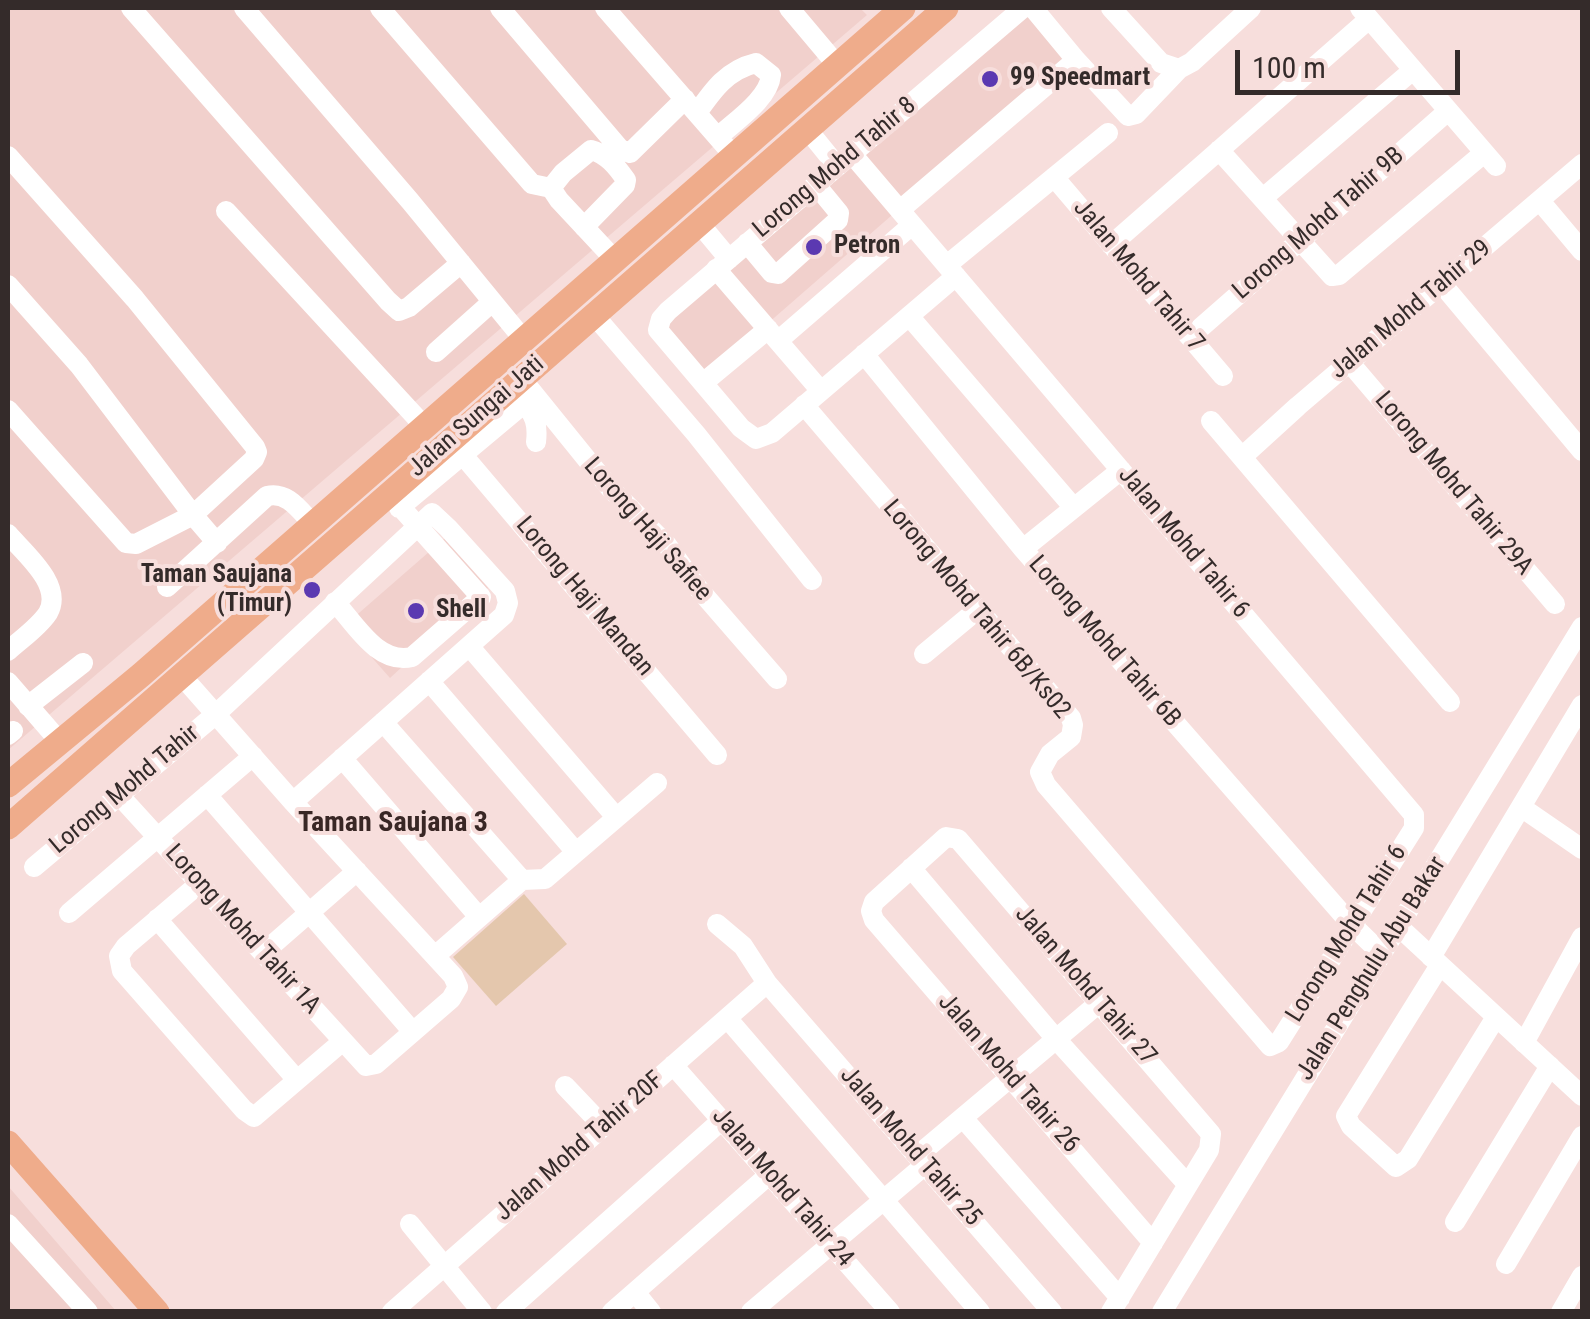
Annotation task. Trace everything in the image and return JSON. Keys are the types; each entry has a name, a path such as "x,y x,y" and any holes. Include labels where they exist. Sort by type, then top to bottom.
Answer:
{"main road":[{"name":"Jalan Sungai Jati","path":"8,826 181,675 526,392 594,315 946,8"},
{"name":"Jalan Sungai Jati","path":"8,785 141,676 614,260 726,146 837,65 889,12"},
{"path":"8,1143 147,1308"}],"street":[{"path":"131,8 399,311 461,263"},
{"path":"244,8 524,340"},
{"path":"380,8 532,184 552,188 614,260"},
{"path":"500,8 620,149 630,153 691,106 720,81 756,62 771,75 770,88 726,146 691,106 605,8"},
{"path":"789,8 837,65"},
{"name":"Lorong Mohd Tahir 8","path":"704,383 661,334 661,319 1024,8"},
{"path":"1033,8 1128,116 1136,114 1180,68 1192,62 1251,8"},
{"path":"1141,8 1117,15 1161,63 1180,68"},
{"path":"1112,245 1364,13 1490,159 1340,275 1332,276 1219,150"},
{"path":"1076,60 774,334 704,383 741,428 756,439 772,432 909,316 951,270 1108,133"},
{"path":"1263,198 1413,70"},
{"name":"Lorong Mohd Tahir 9B","path":"1190,337 1448,111"},
{"path":"806,129 906,217 951,270"},
{"path":"552,188 563,173 591,150 600,152 615,166 626,180 625,185 584,227"},
{"path":"8,156 135,299 257,452 194,515 136,544 126,543 8,410"},
{"name":"Jalan Mohd Tahir 29","path":"1242,457 1582,164"},
{"name":"Jalan Mohd Tahir 7","path":"1054,178 1223,376"},
{"path":"747,244 778,274 838,220 839,213 816,185"},
{"path":"1540,201 1582,251"},
{"path":"226,211 424,427"},
{"name":"Lorong Mohd Tahir 6B/Ks02","path":"699,223 812,398 977,610 1071,718 1071,736 1042,766 1040,772 1046,785 1270,1046"},
{"name":"Jalan Mohd Tahir 6","path":"951,270 1414,815"},
{"path":"1442,284 1582,451"},
{"path":"8,285 79,366 217,543"},
{"path":"436,352 492,302"},
{"path":"594,315 696,434 812,580"},
{"path":"909,316 1074,508"},
{"name":"Lorong Mohd Tahir 6B","path":"864,354 1023,550 1381,954"},
{"name":"Lorong Mohd Tahir 29A","path":"1350,363 1556,604"},
{"path":"526,392 538,428 536,442"},
{"name":"Lorong Haji Safiee","path":"526,392 610,488 667,545 698,588 777,679"},
{"path":"1211,421 1450,702"},
{"name":"Lorong Haji Mandan","path":"457,447 717,755"},
{"path":"1023,550 1121,470"},
{"path":"166,588 267,496 287,498 313,524"},
{"path":"336,602 382,653 399,660 412,658 481,597 394,501"},
{"path":"216,714 432,513 504,591 508,603 504,615 293,802"},
{"path":"8,534 42,573 52,601 39,624 8,650"},
{"path":"924,654 977,610"},
{"name":"Jalan Penghulu Abu Bakar","path":"1162,1312 1582,627"},
{"path":"469,646 616,817"},
{"path":"28,706 83,663"},
{"path":"181,675 454,976 458,988 452,999 414,1032 207,795"},
{"path":"429,681 576,851"},
{"path":"8,682 60,742"},
{"path":"1496,1017 1408,1159 1396,1167 1351,1126 1346,1116 1582,705"},
{"name":"Lorong Mohd Tahir","path":"34,866 216,714"},
{"path":"383,722 522,880"},
{"path":"69,914 252,756"},
{"path":"342,758 479,917"},
{"path":"435,956 522,880 545,879 656,783"},
{"name":"Lorong Mohd Tahir 1A","path":"119,794 366,1066 376,1064 414,1032"},
{"path":"1521,808 1582,849"},
{"name":"Lorong Mohd Tahir 6","path":"1270,1046 1279,1042 1414,828 1414,815"},
{"name":"Jalan Mohd Tahir 27","path":"911,868 946,838 958,839 1211,1134 1209,1150 1188,1185"},
{"path":"911,868 1188,1185 1115,1304 963,1118"},
{"name":"Jalan Mohd Tahir 26","path":"911,868 874,902 874,920 1153,1243"},
{"path":"263,953 356,871"},
{"path":"200,883 118,956 122,971 244,1110 254,1117 343,1041"},
{"path":"157,919 298,1080"},
{"name":"Jalan Mohd Tahir 25","path":"716,924 743,946 767,982 1052,1312"},
{"path":"1398,926 1582,1096"},
{"path":"1524,1043 1582,938"},
{"name":"Jalan Mohd Tahir 20F","path":"392,1312 767,982"},
{"path":"762,1308 884,1200 963,1118 1099,1002"},
{"path":"727,1018 980,1312"},
{"name":"Jalan Mohd Tahir 24","path":"674,1065 890,1312"},
{"path":"1455,1222 1550,1066"},
{"path":"565,1086 603,1126"},
{"path":"506,1312 722,1120"},
{"path":"1506,1264 1582,1136"},
{"path":"612,1312 770,1174"},
{"path":"8,1224 88,1312"},
{"path":"410,1224 482,1312"},
{"path":"1562,1312 1582,1276"},
{"path":"634,1292 651,1312"}],"shaded area":[{"path":"8,8 860,8 867,15 8,750"},
{"path":"1030,9 1071,59 704,379 664,332 668,320"},
{"path":"445,538 488,588 390,678 344,626"},
{"path":"524,894 567,944 496,1006 453,957"},
{"path":"8,1186 116,1311 8,1311"}],"place":[{"name":"99 Speedmart","path":"990,79"},
{"name":"Petron","path":"814,247"},
{"name":"Taman Saujana (Timur)","path":"312,590"},
{"name":"Shell","path":"416,611"}],"district":[{"name":"Taman Saujana 3","path":"393,824"}]}
